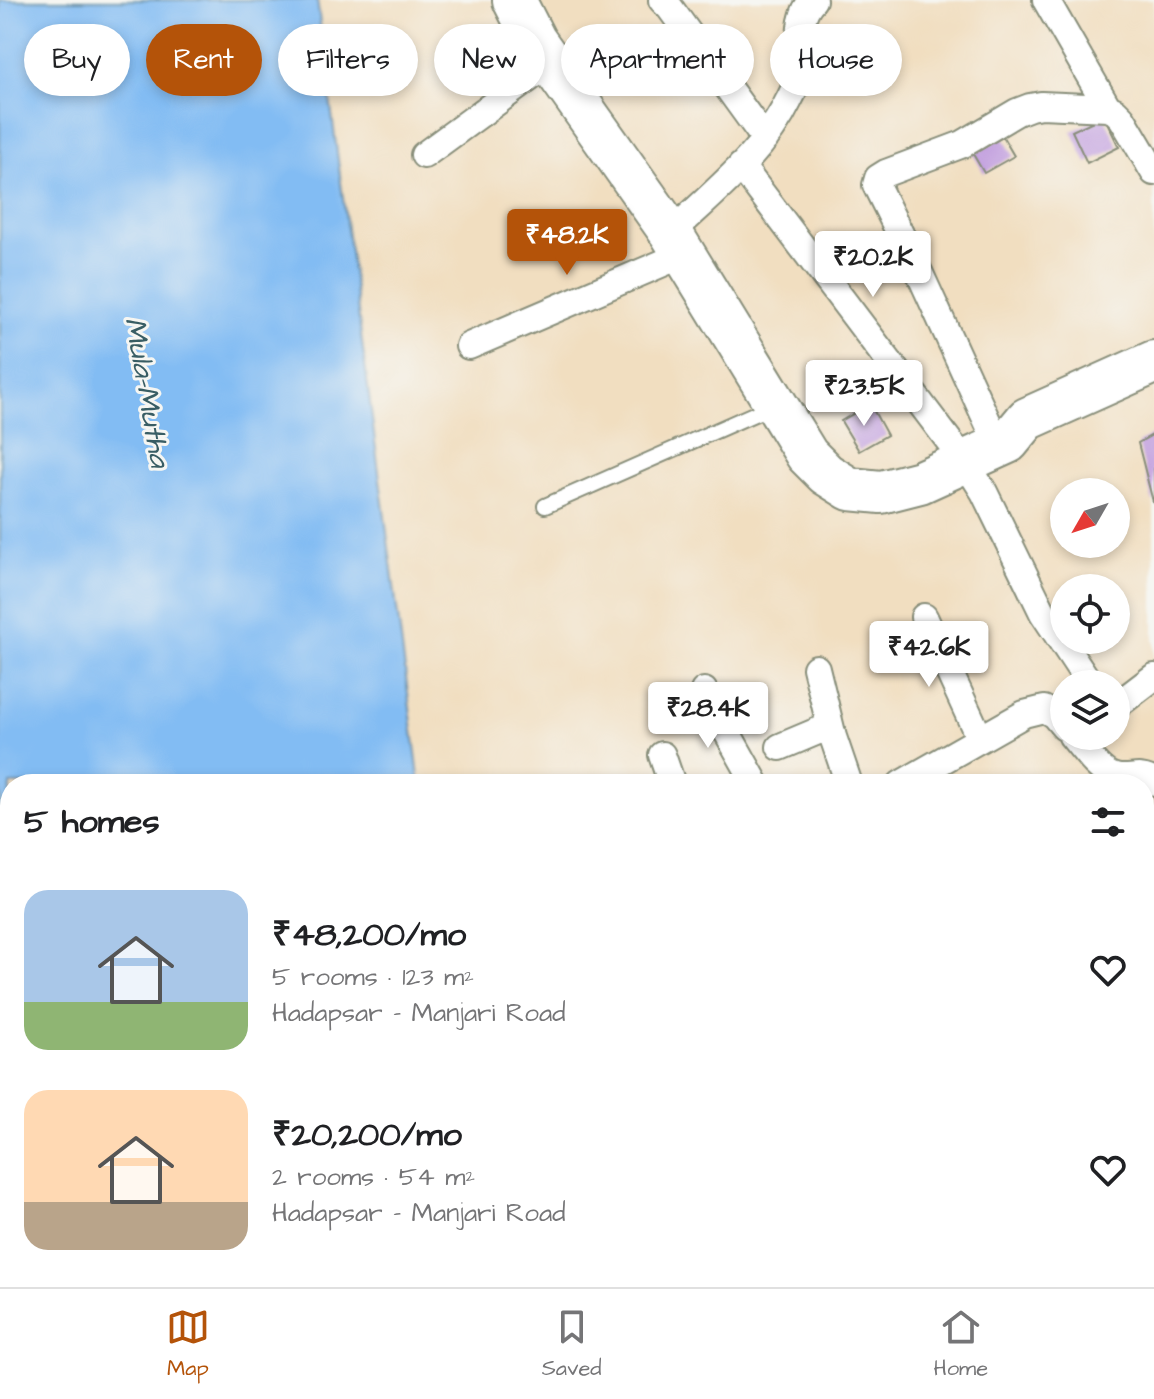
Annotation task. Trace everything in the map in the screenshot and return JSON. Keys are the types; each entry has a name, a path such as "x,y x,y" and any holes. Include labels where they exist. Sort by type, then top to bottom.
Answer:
{"main road":[{"path":"514,0 535,41 678,243 807,455 826,474 850,489 881,492 920,482 991,450 1035,443 1154,387"},
{"path":"991,450 1027,419 1154,362"}],"street":[{"path":"662,0 765,139"},
{"path":"469,346 678,243 777,123 799,74 802,15 813,0"},
{"path":"1046,0 1108,108"},
{"path":"424,155 550,63"},
{"path":"1081,670 1043,613 984,492 991,450 920,274 876,185 878,178 886,173 963,144 1017,112 1041,105 1108,108 1115,111 1154,172"},
{"path":"741,166 991,450"},
{"path":"924,617 980,739"},
{"path":"816,668 846,774"},
{"path":"1130,695 1154,677"},
{"path":"704,691 750,774"},
{"path":"919,774 1024,714 1044,709 1050,713"},
{"path":"780,747 818,731 827,731 833,737"},
{"path":"1080,750 1091,774"},
{"path":"662,755 669,774"}],"lane":[{"path":"545,506 776,404"}],"water":[{"name":"Mula-Mutha","path":"0,0 317,0 320,24 278,24 278,96 330,96 419,774 0,774"}],"building":[{"path":"1104,116 1119,147 1087,163 1072,131"},
{"path":"1003,137 1014,156 984,173 973,154"},
{"path":"870,404 887,435 859,451 841,421"},
{"path":"1154,434 1154,502 1153,502 1138,443"}]}
